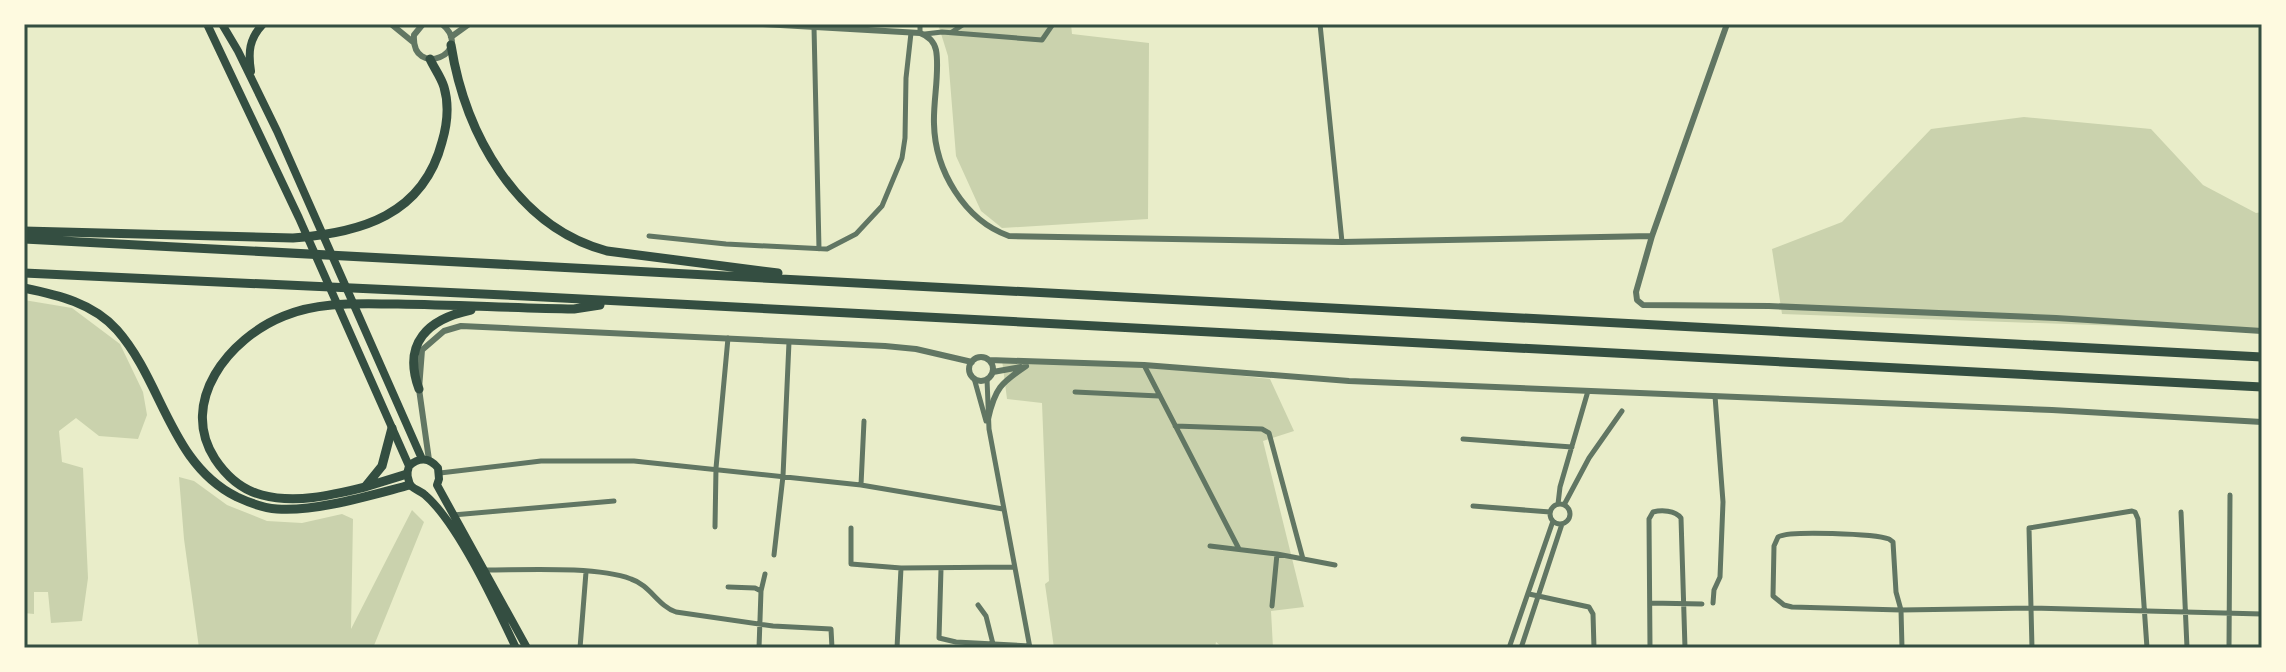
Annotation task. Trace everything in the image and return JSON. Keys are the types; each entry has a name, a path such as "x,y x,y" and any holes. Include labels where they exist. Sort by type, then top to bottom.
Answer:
{"highway":[{"path":"451,41 459,88 481,138 526,205 544,222 568,237 607,251 860,283"},
{"path":"24,231 293,238 336,233 378,220 399,208 414,194 433,168 441,146 446,123 446,100 441,80 430,59"},
{"path":"24,239 2262,357"},
{"path":"24,273 524,296 2262,387"},
{"path":"24,288 81,304 117,329 147,374 191,458 207,477 225,491 257,506 295,510 410,485"},
{"path":"408,470 365,487 310,498 265,496 239,485 222,470 208,448 203,431 205,395 228,354 257,329 299,311 351,304 574,309 614,302"},
{"path":"419,389 414,375 414,360 417,344 426,330 450,314 491,306"},
{"path":"365,487 382,466 392,428"}],"main road":[{"path":"207,24 299,218 392,428 408,470 410,485 423,492 443,516 470,559 516,648"},
{"path":"222,24 252,80 361,324 426,460 440,473 437,485 527,648"},
{"path":"252,80 248,53 254,35 263,24"},
{"path":"408,470 426,460"},
{"path":"423,492 437,485"}],"street":[{"path":"391,24 414,43 419,54 430,59 441,57 451,41 469,24"},
{"path":"414,43 416,32 423,24"},
{"path":"442,24 451,41"},
{"path":"763,24 1042,40 1053,24"},
{"path":"920,24 922,33 933,41 936,51 934,125 935,141 943,165 952,186 971,212 1001,233 1025,238 1152,237 1342,242 1652,236"},
{"path":"942,32 944,24"},
{"path":"951,33 964,24"},
{"path":"1320,24 1342,242"},
{"path":"1727,24 1652,236 1636,292 1637,300 1646,306 1801,307 2262,331"},
{"path":"814,27 819,249"},
{"path":"649,236 819,249 835,246 864,227 882,206 904,148 911,33"},
{"path":"426,460 419,389 422,350 444,331 461,326 916,349 972,362"},
{"path":"715,527 716,468 728,338"},
{"path":"774,555 783,476 789,342"},
{"path":"989,429 970,370 972,362 980,357 989,360 1144,365 1349,381 1715,395 2262,422"},
{"path":"989,360 993,372"},
{"path":"941,569 939,638 1030,647 989,429 987,379 993,372 1044,362"},
{"path":"1144,365 1239,549"},
{"path":"988,419 999,386 1026,366"},
{"path":"974,378 987,379"},
{"path":"1561,504 1572,447 1588,391"},
{"path":"1075,392 1159,396"},
{"path":"1713,603 1714,590 1720,577 1723,506 1715,395"},
{"path":"1473,506 1550,512 1561,504 1622,411"},
{"path":"861,485 864,421"},
{"path":"1175,426 1262,429 1269,433 1303,559"},
{"path":"1463,439 1572,447"},
{"path":"440,473 541,461 634,461 861,485 1003,509"},
{"path":"2229,648 2230,495"},
{"path":"453,515 614,501"},
{"path":"1521,648 1562,524 1570,516 1569,508 1561,504"},
{"path":"1650,648 1649,519 1653,512 1662,511 1676,513 1681,518 1685,648"},
{"path":"2032,648 2029,528 2132,511 2137,513 2138,519 2147,648"},
{"path":"1509,648 1553,521 1550,512"},
{"path":"2181,512 2187,648"},
{"path":"1553,521 1562,524"},
{"path":"851,528 851,564 941,569 1014,567"},
{"path":"1902,648 1901,610 1896,592 1893,542 1860,535 1785,533 1775,540 1773,596 1784,605 1901,610 2032,608 2262,614"},
{"path":"1210,546 1335,565"},
{"path":"1272,606 1277,554"},
{"path":"897,648 901,568"},
{"path":"486,570 586,572 631,578 652,591 671,610 773,626 828,628 832,630 832,648"},
{"path":"580,648 586,572"},
{"path":"759,648 761,591 765,574"},
{"path":"728,587 761,591"},
{"path":"1529,594 1589,607 1593,614 1594,648"},
{"path":"1650,603 1702,604"},
{"path":"978,605 986,616 993,644"}],"green space":[{"path":"938,24 1071,24 1072,34 1149,43 1148,219 1002,228 981,211 956,156 948,56"},
{"path":"2024,117 2151,129 2203,185 2256,213 2262,212 2262,331 1782,314 1772,249 1842,222 1931,129"},
{"path":"24,300 72,308 120,344 143,392 147,415 138,439 99,436 76,418 59,431 62,462 83,468 88,578 82,621 51,623 48,592 34,592 34,614 24,613"},
{"path":"1002,360 1144,365 1270,379 1294,431 1263,441 1304,607 1271,611 1273,648 1223,648 1216,642 1215,648 1054,648 1045,584 1049,581 1042,403 1007,399"},
{"path":"179,477 194,481 227,505 267,521 302,523 342,514 353,519 351,629 412,510 424,522 373,648 199,648"}]}
